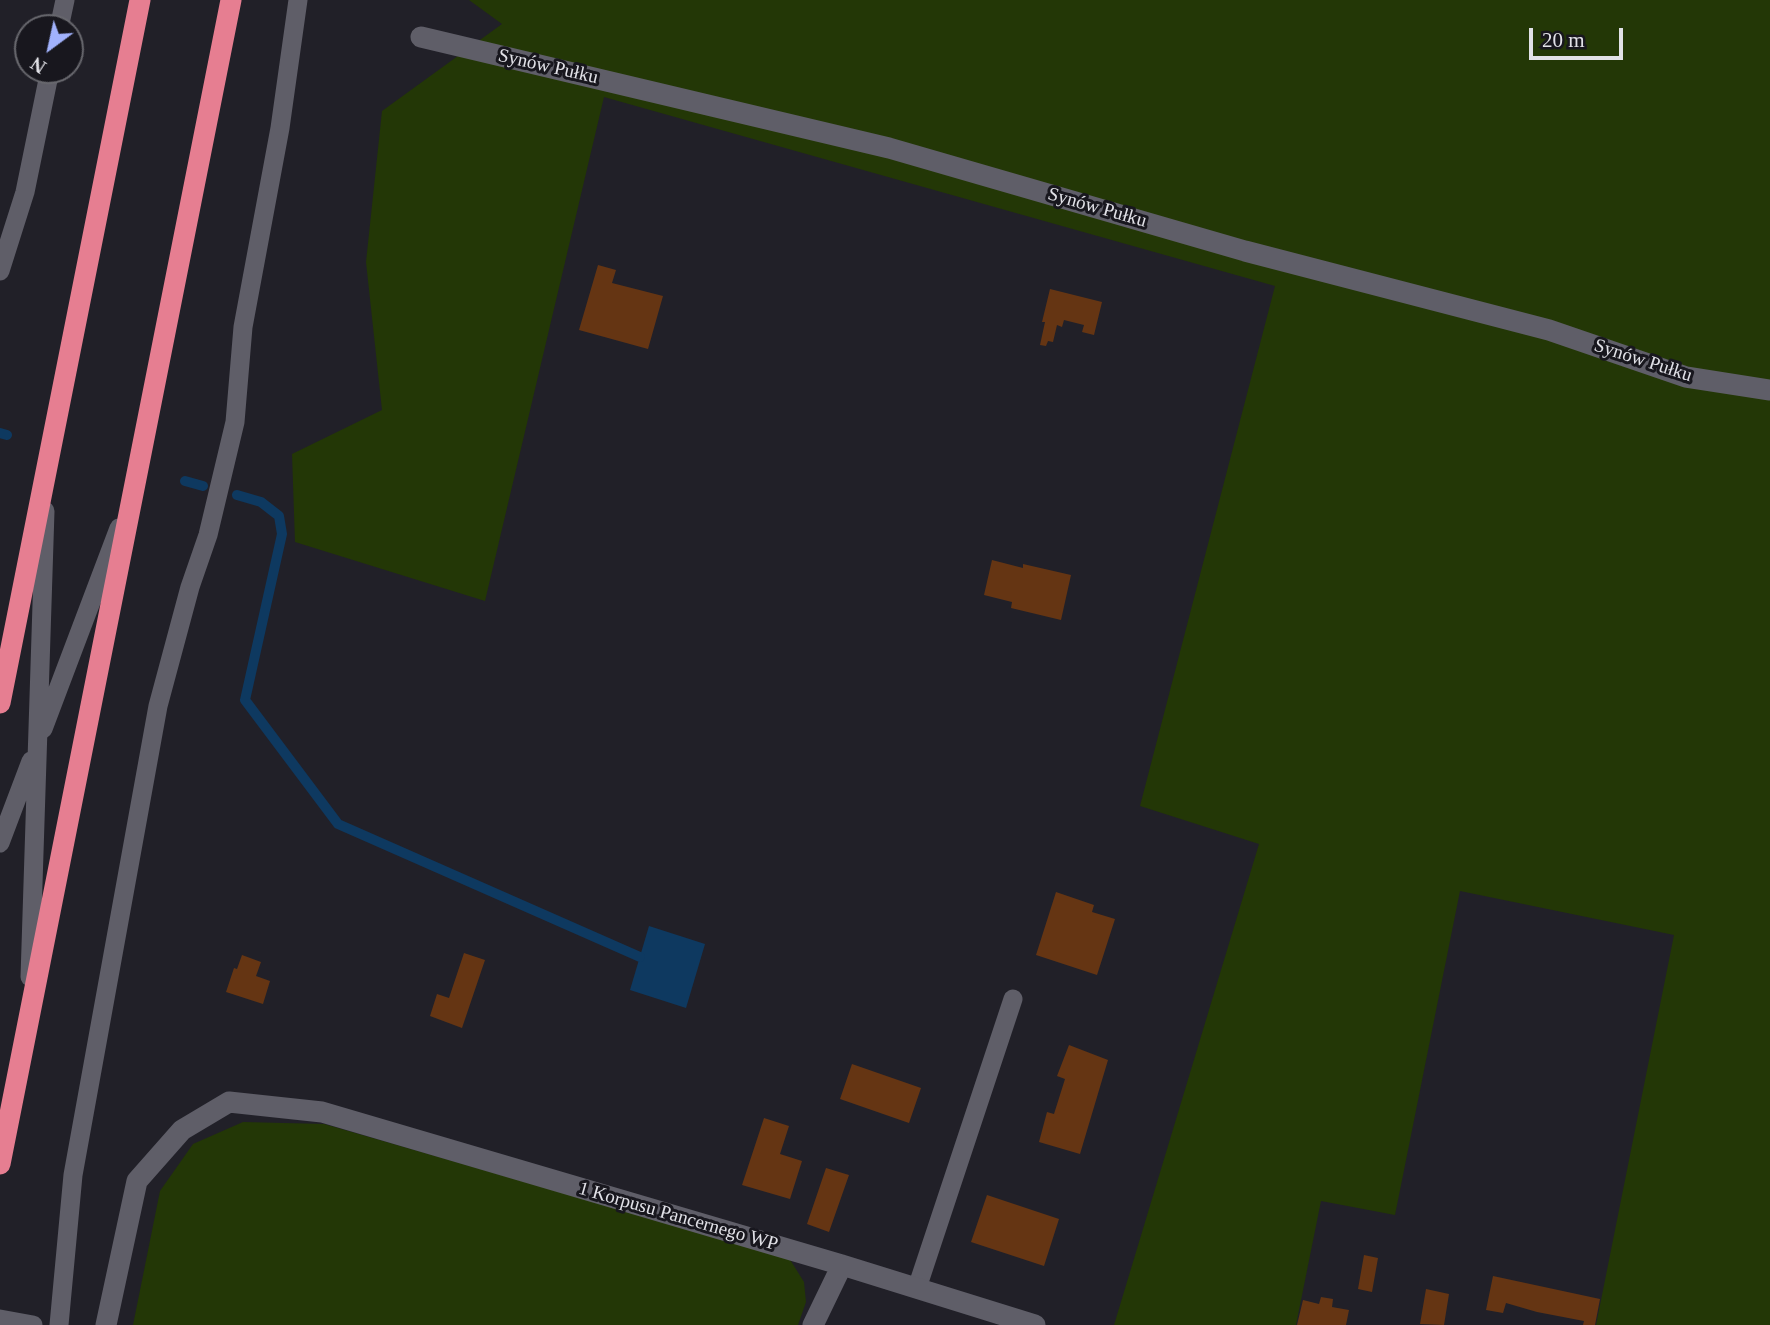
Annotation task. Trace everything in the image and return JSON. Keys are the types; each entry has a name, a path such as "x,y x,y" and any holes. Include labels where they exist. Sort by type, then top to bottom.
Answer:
{"highway":[{"path":"0,703 140,0"},
{"path":"0,1164 232,0"}],"street":[{"name":"Synów Pułku","path":"421,37 888,148 1245,251 1549,330 1686,377 1770,390"},
{"name":"1 Korpusu Pancernego WP","path":"106,1325 137,1181 182,1130 229,1102 321,1112 842,1265 1035,1325"},
{"path":"813,1325 842,1265"}],"lane":[{"path":"59,1325 73,1175 158,706 190,587 208,535 235,422 243,327 280,128 298,0"},
{"path":"0,271 25,192 47,84"},
{"path":"29,1017 46,472"},
{"path":"0,844 133,491"},
{"path":"917,1288 1013,999"},
{"path":"0,1319 33,1325"}],"green space":[{"path":"469,0 1770,0 1770,1325 1596,1325 1674,935 1460,891 1395,1215 1321,1201 1296,1325 1114,1325 1259,844 1140,806 1275,286 604,97 485,601 295,542 292,454 382,410 366,262 382,111 502,24"},
{"path":"243,1122 324,1124 789,1258 804,1282 806,1302 798,1325 133,1325 160,1191 193,1144"}],"water":[{"path":"649,926 705,944 686,1008 630,990"}],"building":[{"path":"598,265 616,270 612,283 663,296 648,349 579,330"},
{"path":"1050,289 1102,302 1094,335 1082,332 1084,325 1064,320 1062,327 1057,325 1053,342 1048,341 1046,346 1040,345"},
{"path":"992,560 1071,575 1061,620 1011,608 1012,602 984,595"},
{"path":"1056,892 1094,905 1092,912 1115,919 1097,975 1036,955"},
{"path":"464,953 485,960 462,1028 430,1016 437,994 449,998"},
{"path":"242,955 261,962 256,976 270,981 263,1004 226,992 234,968 237,969"},
{"path":"1069,1045 1108,1060 1080,1154 1039,1142 1047,1112 1054,1114 1065,1079 1057,1076"},
{"path":"852,1064 921,1088 909,1123 840,1099"},
{"path":"764,1118 789,1126 780,1154 802,1161 790,1199 742,1185"},
{"path":"826,1168 849,1175 829,1232 807,1224"},
{"path":"987,1195 1059,1219 1044,1266 971,1242"},
{"path":"1364,1255 1378,1258 1372,1292 1358,1289"},
{"path":"1493,1276 1600,1299 1595,1325 1583,1325 1584,1321 1506,1303 1503,1313 1486,1310"},
{"path":"1426,1289 1449,1294 1444,1325 1420,1324"},
{"path":"1321,1297 1333,1299 1332,1307 1349,1310 1346,1325 1297,1325 1303,1300 1319,1304"}],"waterway":[{"path":"0,433 7,435"},
{"path":"185,481 203,486"},
{"path":"237,495 261,502 279,516 282,534 245,700 338,824 640,957"}]}
